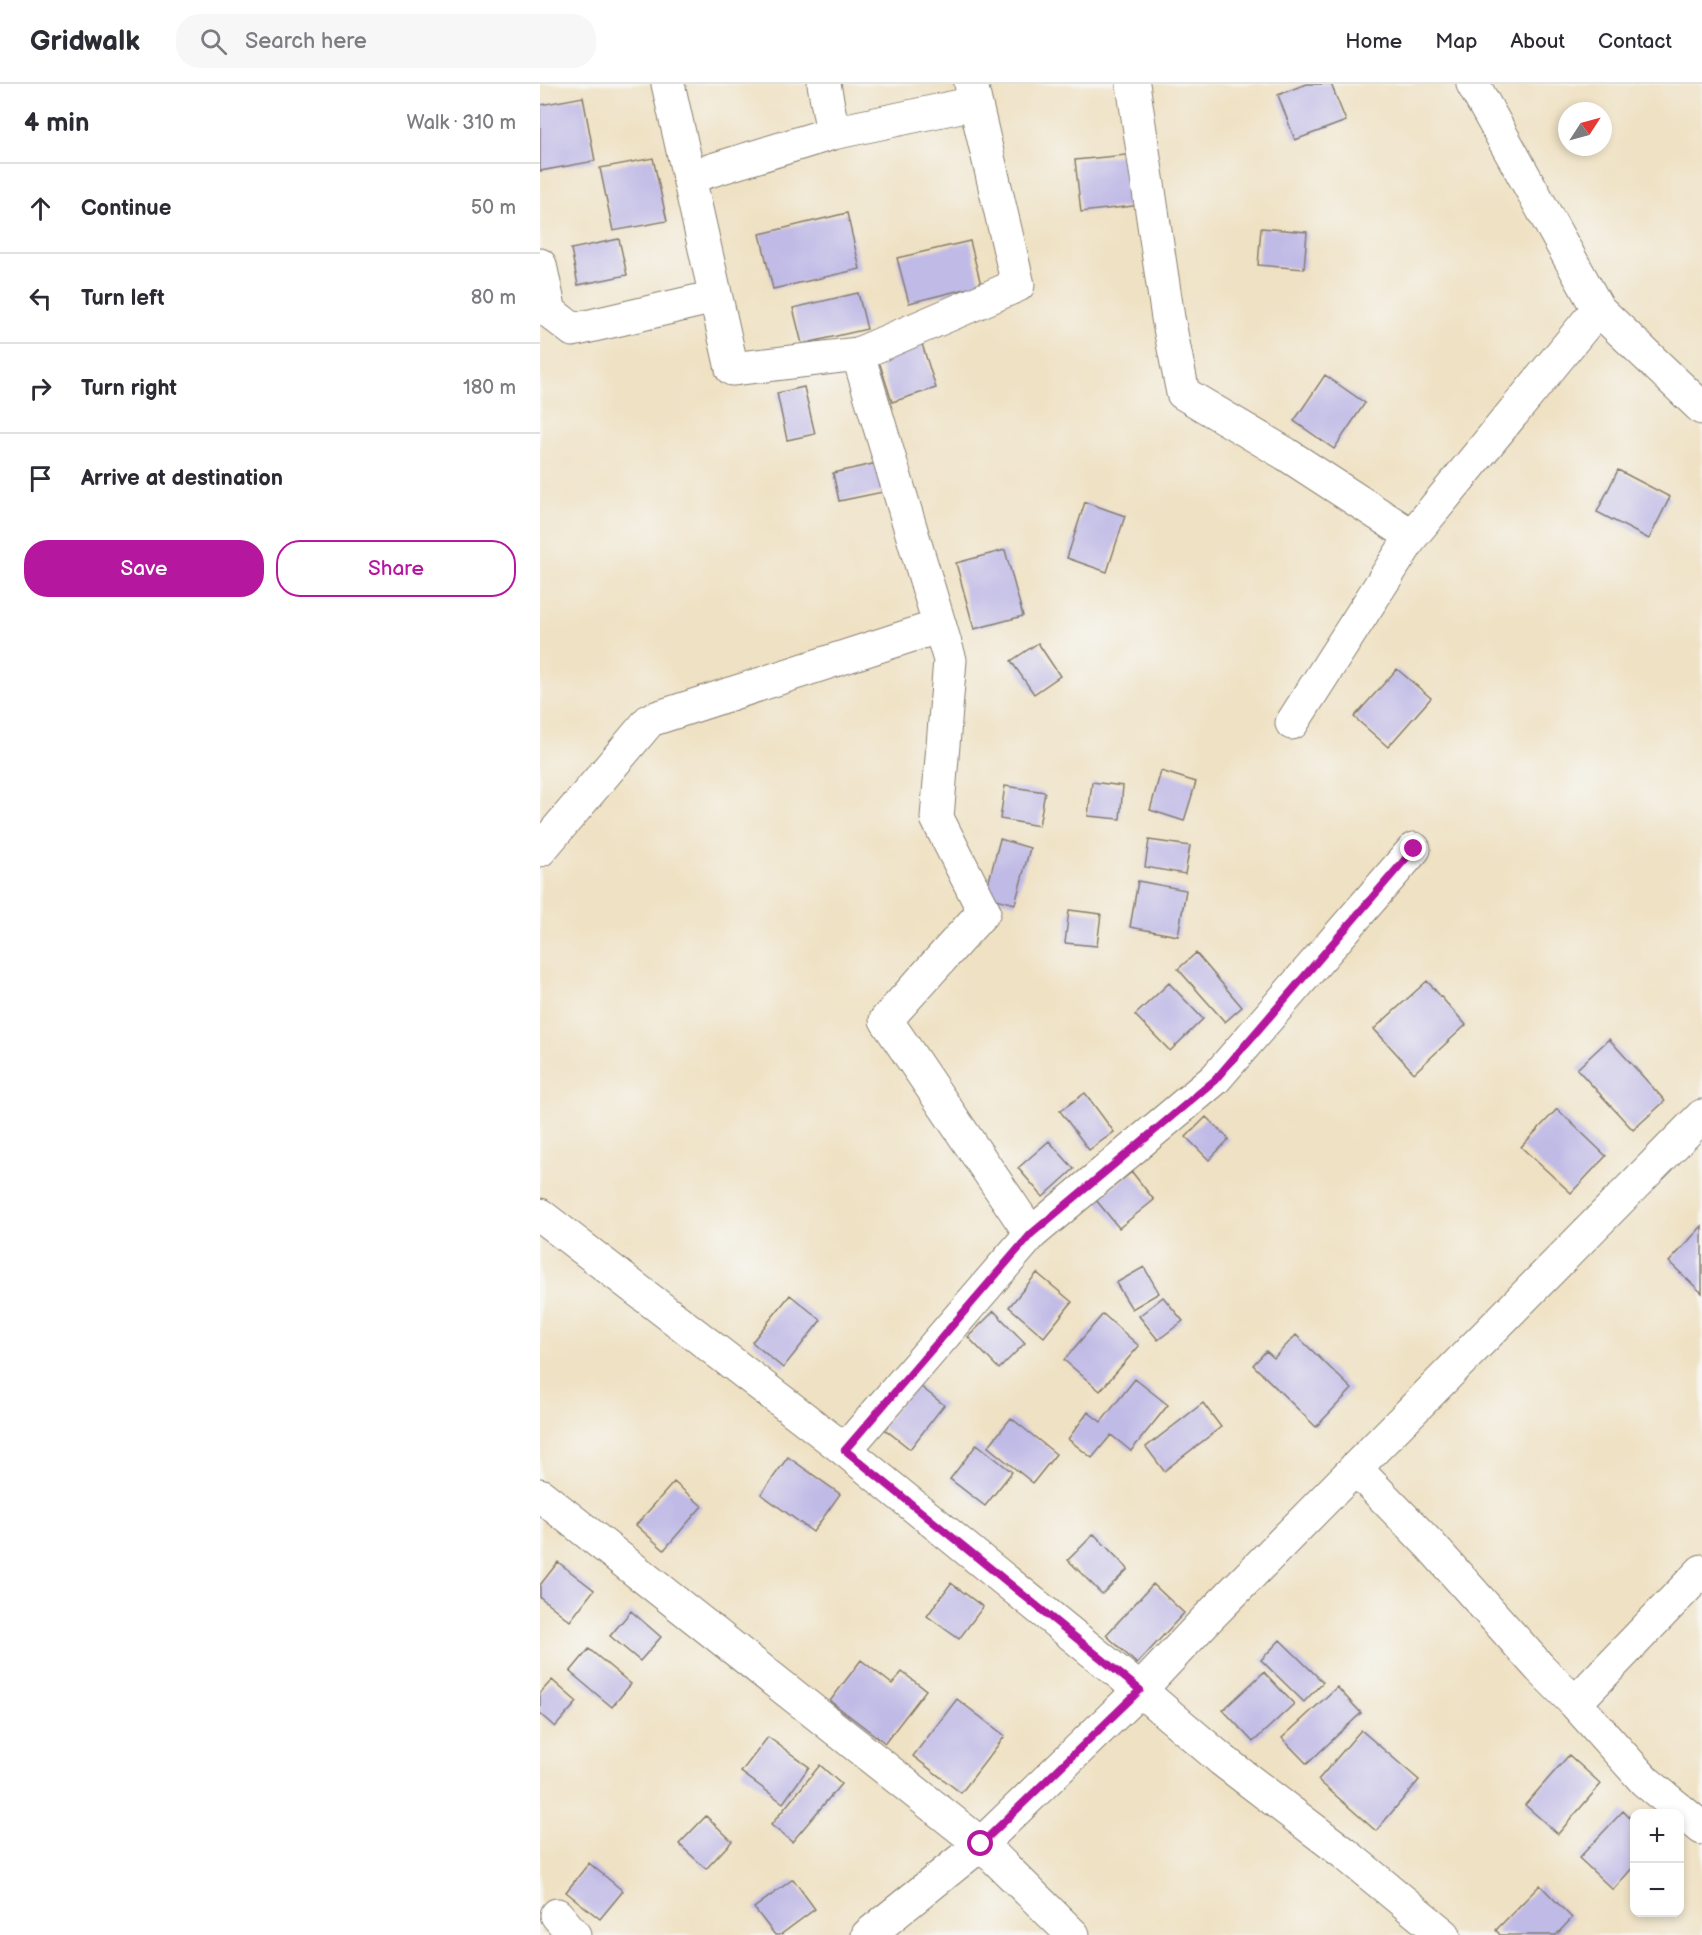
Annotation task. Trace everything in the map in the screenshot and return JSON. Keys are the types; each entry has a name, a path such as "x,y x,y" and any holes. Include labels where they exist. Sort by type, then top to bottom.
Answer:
{"street":[{"path":"668,84 732,369 858,354 1018,285 973,93 689,177"},
{"path":"824,84 833,133"},
{"path":"1133,84 1168,318 1183,393 1286,454 1412,536"},
{"path":"1473,84 1598,309 1702,408"},
{"path":"540,265 550,312 573,330 715,297"},
{"path":"1292,723 1412,536 1598,309"},
{"path":"858,354 950,660 937,818 984,911 886,1020 1031,1234"},
{"path":"540,850 650,720 940,626"},
{"path":"845,1450 1031,1234 1215,1080 1414,849"},
{"path":"868,1935 981,1844 1140,1690 1205,1621 1702,1116"},
{"path":"540,1215 845,1450 1140,1690 1222,1760 1344,1853 1444,1935"},
{"path":"1355,1468 1431,1546 1645,1781 1702,1828"},
{"path":"540,1495 981,1844 1073,1935"},
{"path":"1575,1703 1702,1571"}],"building":[{"path":"1306,84 1331,84 1346,121 1295,140 1278,95"},
{"path":"583,97 595,161 540,171 540,105"},
{"path":"1136,154 1142,205 1081,212 1075,160"},
{"path":"653,158 667,221 613,231 600,168"},
{"path":"847,213 860,269 773,289 760,234"},
{"path":"1261,228 1307,232 1304,269 1258,265"},
{"path":"619,239 627,275 578,285 571,249"},
{"path":"970,241 981,285 909,303 897,258"},
{"path":"858,293 867,329 802,344 793,308"},
{"path":"922,344 936,388 892,402 878,358"},
{"path":"1325,375 1365,403 1334,449 1294,421"},
{"path":"804,387 815,434 787,440 777,393"},
{"path":"877,463 883,492 839,501 833,473"},
{"path":"1618,470 1670,497 1649,539 1597,512"},
{"path":"1085,502 1125,516 1107,572 1067,558"},
{"path":"1005,550 1023,616 974,629 956,563"},
{"path":"1038,643 1060,676 1034,694 1011,661"},
{"path":"1397,669 1431,698 1388,747 1354,717"},
{"path":"1161,771 1196,782 1184,821 1150,810"},
{"path":"1092,782 1123,786 1120,819 1088,816"},
{"path":"1005,786 1045,792 1039,826 1000,819"},
{"path":"1000,839 1030,848 1015,904 985,896"},
{"path":"1149,840 1190,846 1185,874 1145,867"},
{"path":"1138,881 1186,890 1178,936 1130,927"},
{"path":"1069,910 1101,914 1097,946 1065,943"},
{"path":"1196,953 1242,1007 1225,1022 1178,969"},
{"path":"1427,981 1466,1025 1414,1073 1374,1029"},
{"path":"1169,983 1203,1019 1170,1051 1135,1015"},
{"path":"1609,1039 1665,1101 1633,1130 1577,1069"},
{"path":"1085,1093 1114,1132 1089,1150 1060,1111"},
{"path":"1557,1109 1606,1156 1571,1193 1521,1147"},
{"path":"1206,1117 1229,1139 1209,1160 1186,1137"},
{"path":"1049,1141 1074,1169 1043,1197 1018,1168"},
{"path":"1132,1172 1154,1200 1119,1228 1096,1200"},
{"path":"1702,1226 1702,1293 1669,1262"},
{"path":"1144,1267 1159,1293 1132,1309 1116,1283"},
{"path":"1037,1273 1072,1302 1044,1337 1009,1307"},
{"path":"790,1295 821,1320 783,1368 752,1342"},
{"path":"1163,1297 1183,1321 1158,1340 1139,1316"},
{"path":"994,1311 1025,1343 999,1369 968,1337"},
{"path":"1103,1314 1139,1346 1100,1391 1064,1360"},
{"path":"1296,1335 1352,1389 1316,1427 1253,1365 1266,1351 1274,1358"},
{"path":"1135,1379 1168,1405 1131,1451 1111,1435 1092,1458 1068,1439 1088,1412 1101,1422"},
{"path":"916,1383 944,1405 910,1449 882,1427"},
{"path":"1203,1403 1221,1427 1164,1471 1146,1447"},
{"path":"1011,1418 1056,1454 1033,1483 988,1447"},
{"path":"977,1444 1012,1472 985,1506 950,1479"},
{"path":"788,1457 840,1494 813,1532 761,1494"},
{"path":"674,1482 702,1506 664,1550 636,1525"},
{"path":"1094,1534 1128,1569 1102,1594 1068,1560"},
{"path":"558,1562 594,1590 570,1621 540,1597 540,1585"},
{"path":"951,1583 983,1607 959,1639 927,1616"},
{"path":"1153,1584 1184,1613 1137,1664 1106,1635"},
{"path":"631,1611 661,1637 640,1661 610,1636"},
{"path":"1280,1640 1323,1682 1304,1702 1261,1660"},
{"path":"589,1649 631,1684 612,1707 570,1672"},
{"path":"861,1660 892,1684 902,1672 926,1690 885,1743 830,1701"},
{"path":"1264,1672 1294,1704 1253,1742 1223,1710"},
{"path":"552,1680 577,1702 555,1727 540,1714 540,1693"},
{"path":"1337,1687 1361,1713 1307,1764 1282,1738"},
{"path":"957,1699 1005,1736 961,1793 913,1756"},
{"path":"1361,1730 1419,1780 1376,1831 1318,1780"},
{"path":"768,1737 809,1767 783,1803 741,1772"},
{"path":"1569,1755 1601,1784 1558,1834 1525,1805"},
{"path":"820,1765 841,1784 792,1842 771,1825"},
{"path":"1623,1811 1630,1818 1630,1871 1613,1890 1579,1858"},
{"path":"706,1816 732,1841 706,1869 679,1844"},
{"path":"589,1863 623,1891 600,1919 566,1892"},
{"path":"793,1879 815,1909 780,1935 775,1935 754,1908"},
{"path":"1540,1885 1572,1918 1556,1935 1500,1935 1496,1930"}],"route":[{"path":"981,1844 1140,1690 845,1450 1031,1234 1215,1080 1414,849"}]}
